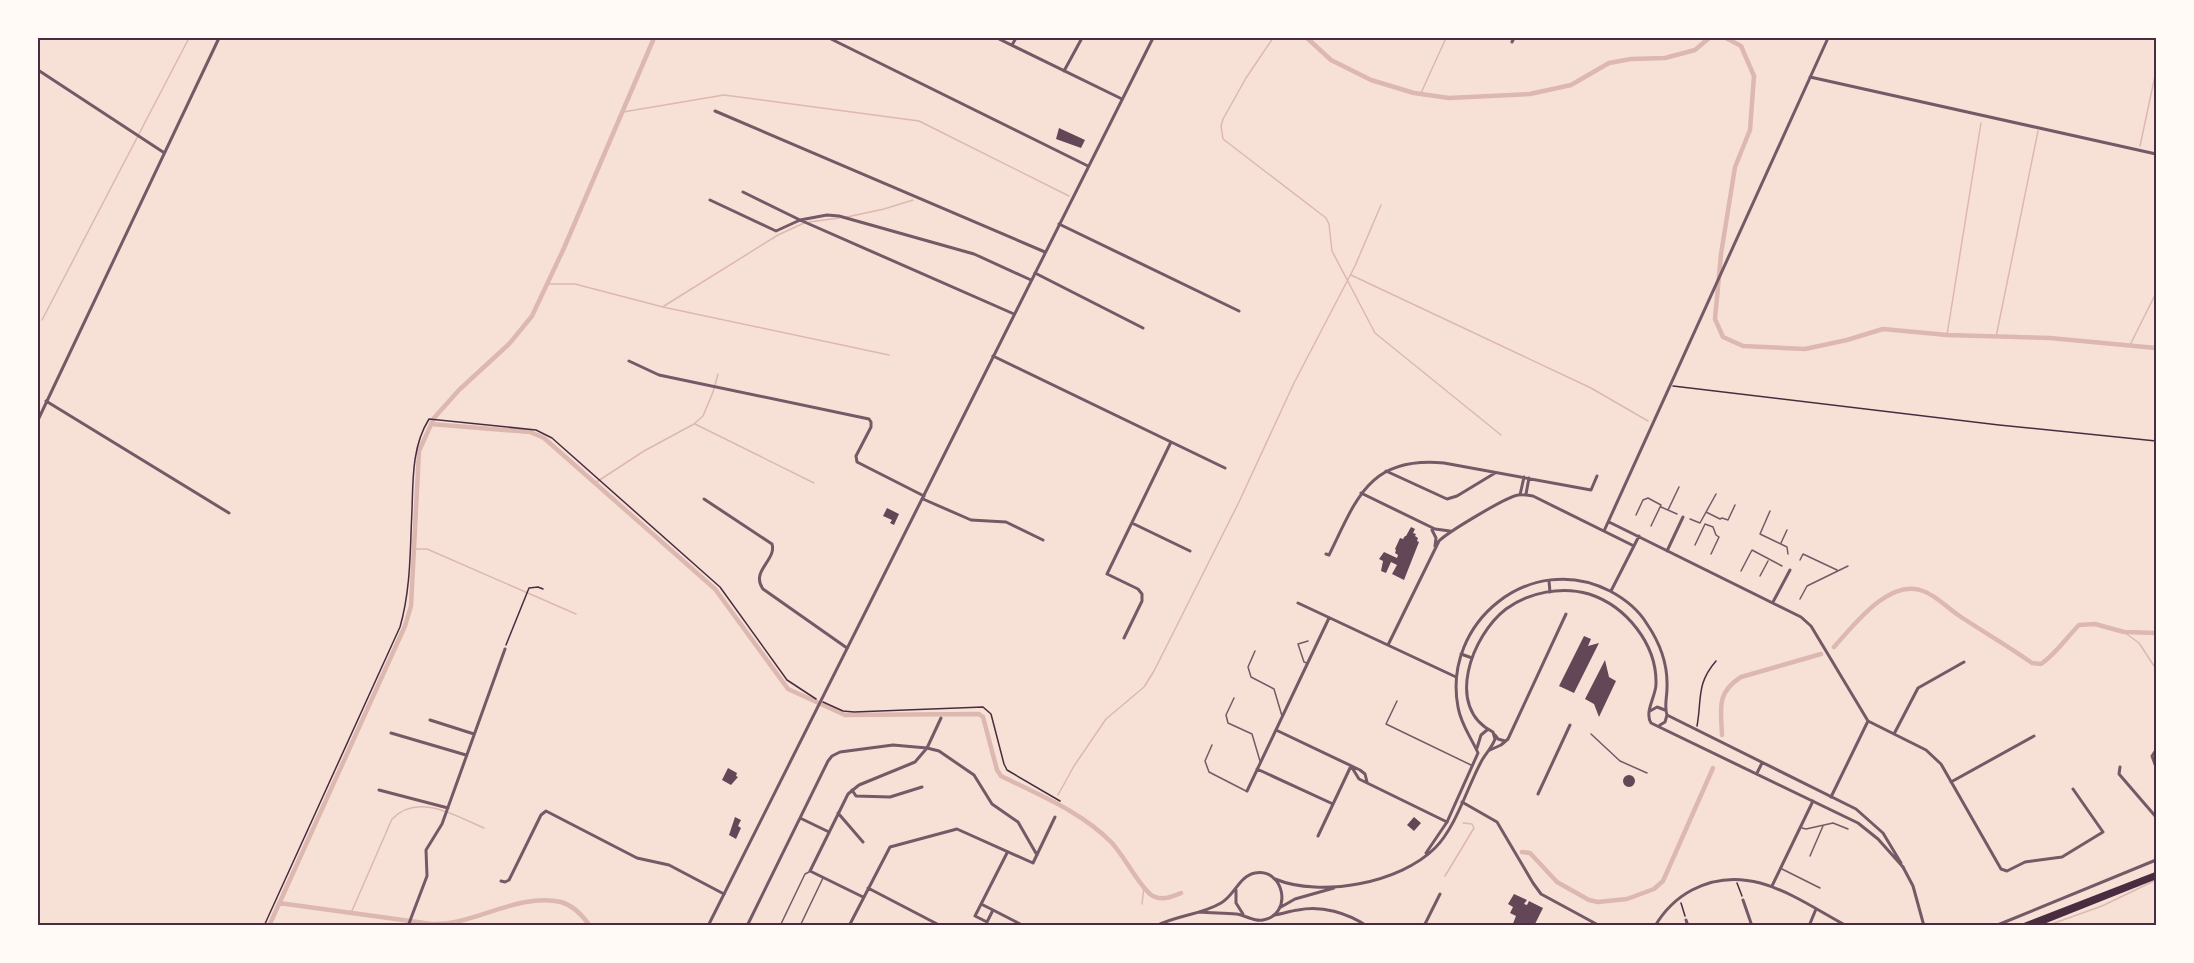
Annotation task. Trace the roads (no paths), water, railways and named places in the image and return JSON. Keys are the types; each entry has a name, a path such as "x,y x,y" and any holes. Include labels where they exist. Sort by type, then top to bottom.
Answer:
{"main road":[{"path":"2022,926 2157,876"},
{"path":"2033,926 2157,876"}],"street":[{"path":"38,419 219,38"},
{"path":"830,38 1088,166"},
{"path":"997,38 1122,99"},
{"path":"1012,45 1016,38"},
{"path":"1064,71 1082,38"},
{"path":"708,926 1153,38"},
{"path":"1512,42 1514,38"},
{"path":"1604,531 1828,38"},
{"path":"38,70 163,152"},
{"path":"1810,77 2157,154"},
{"path":"716,111 1046,252"},
{"path":"743,192 811,225 1014,314"},
{"path":"710,200 774,231 781,230 800,220 829,215 841,216 974,254 1031,280"},
{"path":"1059,224 1239,311"},
{"path":"1035,273 1143,328"},
{"path":"993,356 1225,468"},
{"path":"628,361 659,375 711,384 868,419 871,427 856,456 857,462 971,520 1006,522 1043,540"},
{"path":"46,401 229,513"},
{"path":"1124,638 1142,601 1142,594 1138,589 1107,573 1171,442"},
{"path":"1326,554 1329,555 1353,506 1375,478 1386,471 1406,464 1423,461 1591,490 1597,476"},
{"path":"1386,471 1447,499 1457,496 1497,472"},
{"path":"1520,495 1524,477"},
{"path":"1526,494 1529,478"},
{"path":"1361,494 1440,531 1453,531"},
{"path":"1388,645 1435,547 1442,538 1512,497 1526,494 1533,496 1634,546"},
{"path":"704,499 772,544 774,550 759,579 763,589 848,648"},
{"path":"1667,551 1683,517"},
{"path":"1609,522 1801,617 1811,626 1868,721 1926,750 1936,758 2003,871 2025,862 2062,857 2103,832 2073,789"},
{"path":"1132,523 1190,551"},
{"path":"1428,526 1435,534 1435,547"},
{"path":"1611,591 1639,536"},
{"path":"1773,602 1790,570"},
{"path":"1549,581 1550,592"},
{"path":"1486,754 1477,751 1459,715 1456,677 1461,654 1474,626 1494,604 1521,588 1549,581 1584,581 1611,591 1639,612 1656,639 1663,655 1666,672 1665,710 1667,715 1665,722 1658,725"},
{"path":"1507,740 1501,741 1487,730 1474,717 1469,702 1467,680 1472,658 1483,634 1503,612 1519,601 1550,592 1577,592 1601,599 1630,620 1646,644 1653,661 1656,681 1649,712 1650,721 1865,828 1903,867"},
{"path":"1298,603 1456,677"},
{"path":"1490,750 1507,740 1566,614"},
{"path":"1247,791 1329,618"},
{"path":"1646,644 1656,639"},
{"path":"408,926 427,876 426,850 440,830 446,815 505,649"},
{"path":"1461,654 1472,658"},
{"path":"1894,734 1918,688 1964,662"},
{"path":"1649,712 1658,707 1665,710"},
{"path":"1667,715 1856,809 1883,833 1893,846 1913,886 1924,926"},
{"path":"863,897 810,871 848,794 859,785 915,762 927,748 941,718"},
{"path":"430,720 474,734"},
{"path":"1831,797 1868,721"},
{"path":"1538,794 1569,725"},
{"path":"1276,730 1363,772 1367,783"},
{"path":"1424,856 1447,822 1473,766 1481,735 1487,730"},
{"path":"391,734 466,755"},
{"path":"1156,926 1224,901 1246,877 1253,874 1261,873 1292,886 1344,885 1368,882 1389,875 1424,856 1442,839 1490,750 1495,735"},
{"path":"1951,782 2034,736"},
{"path":"747,926 832,756 840,752 882,745 939,751 974,775 992,804 1018,822 1036,855"},
{"path":"2157,750 2152,756 2157,767"},
{"path":"1757,773 1762,763"},
{"path":"1351,766 1356,776 1367,783 1447,822"},
{"path":"1318,836 1351,766"},
{"path":"2120,767 2119,774 2157,817"},
{"path":"1257,769 1333,804"},
{"path":"852,790 856,796 890,797 922,787"},
{"path":"379,790 448,808"},
{"path":"1772,886 1814,801"},
{"path":"1462,802 1493,818 1542,894 1600,926"},
{"path":"501,881 509,880 541,815 546,812 637,858 669,865 724,894"},
{"path":"838,813 863,842"},
{"path":"849,926 890,847 953,830 962,830 1032,863 1055,817"},
{"path":"800,818 829,832"},
{"path":"993,910 986,924 975,916 1008,852"},
{"path":"1997,925 2157,860"},
{"path":"1655,926 1666,910 1697,887 1710,882 1736,878 1751,879 1772,886 1847,926"},
{"path":"1275,879 1282,893 1280,908"},
{"path":"1274,915 1280,908 1303,896 1344,885"},
{"path":"868,888 941,926"},
{"path":"1237,889 1236,903 1244,915"},
{"path":"1424,926 1440,894"},
{"path":"1743,900 1752,926"},
{"path":"981,904 1024,926"},
{"path":"1199,912 1267,919 1274,915 1310,908 1342,913 1367,926"},
{"path":"1809,926 1809,921 1816,909"},
{"path":"1264,926 1267,919"},
{"path":"1686,920 1688,926"}],"lane":[{"path":"1668,510 1679,487"},
{"path":"1700,524 1716,494"},
{"path":"1636,515 1643,500 1648,498 1661,505 1660,507 1677,514"},
{"path":"1706,512 1728,520 1734,505"},
{"path":"1651,526 1660,507"},
{"path":"1770,511 1760,534 1787,546 1788,554"},
{"path":"1690,519 1713,527 1719,537 1711,554"},
{"path":"1695,545 1704,525"},
{"path":"1781,544 1787,530"},
{"path":"1741,571 1752,550 1782,566"},
{"path":"1800,560 1803,554 1838,570"},
{"path":"1760,576 1768,560"},
{"path":"1800,599 1807,586 1848,566"},
{"path":"1308,641 1298,644 1304,662 1308,664"},
{"path":"1255,651 1248,667 1251,677 1274,689 1282,717"},
{"path":"1234,698 1226,715 1228,723 1252,734 1261,762"},
{"path":"1397,701 1386,724 1473,766"},
{"path":"1591,734 1620,761 1647,773"},
{"path":"1212,745 1205,761 1209,772 1247,791"},
{"path":"1801,828 1833,823 1848,829"},
{"path":"1810,856 1824,828 1823,825"},
{"path":"1781,869 1820,888"},
{"path":"780,926 805,874 810,871"},
{"path":"800,926 823,878"}],"waterway":[{"path":"42,320 189,38"},
{"path":"269,926 405,626 411,606 419,451 434,418 459,390 509,344 532,316 564,248 654,38"},
{"path":"1273,38 1246,78 1223,119 1221,126 1223,139 1326,218 1329,224 1332,251 1375,333 1501,435"},
{"path":"1307,38 1331,60 1371,80 1414,93 1449,98 1530,94 1571,85 1609,63 1631,59 1665,58 1695,50 1709,38"},
{"path":"1421,93 1446,38"},
{"path":"1726,38 1741,46 1754,76 1750,130 1735,167 1721,254 1715,319 1723,337 1743,346 1805,349 1883,329 1947,335 2050,338 2156,348"},
{"path":"2140,146 2156,71"},
{"path":"623,112 724,95 919,121 1069,196"},
{"path":"1947,335 1981,123"},
{"path":"1996,337 2038,131"},
{"path":"847,217 913,200"},
{"path":"1058,795 1074,766 1106,719 1144,687 1154,671 1239,502 1294,383 1355,266 1381,205"},
{"path":"809,222 839,218"},
{"path":"664,306 778,235 804,223"},
{"path":"1351,275 1591,388 1648,421"},
{"path":"548,284 575,284 663,307 889,355"},
{"path":"2130,345 2156,293"},
{"path":"595,483 644,451 694,424 703,416 718,374"},
{"path":"431,424 530,432 544,438 715,589 788,689 845,715 979,714 983,717 997,770 1001,776 1060,805 1100,832 1117,849 1150,894 1162,898 1181,893"},
{"path":"695,424 814,483"},
{"path":"414,549 427,549 576,614"},
{"path":"1834,647 1873,606 1898,591 1910,589 1923,591 1933,596 2032,663 2041,664 2047,660 2079,625 2095,624 2124,632 2156,633"},
{"path":"2124,632 2139,643 2156,669"},
{"path":"1722,735 1722,702 1727,689 1733,683 1741,677 1821,654"},
{"path":"1522,852 1530,853 1557,882 1589,900 1598,902 1627,899 1654,889 1663,881 1713,768"},
{"path":"351,913 392,819 402,811 413,807 437,809 484,828"},
{"path":"1445,876 1474,828 1472,824 1463,823"},
{"path":"2046,926 2102,906 2156,880"},
{"path":"1142,904 1144,886"},
{"path":"279,903 438,924 468,919 521,903 548,900 569,906 590,926"}]}
